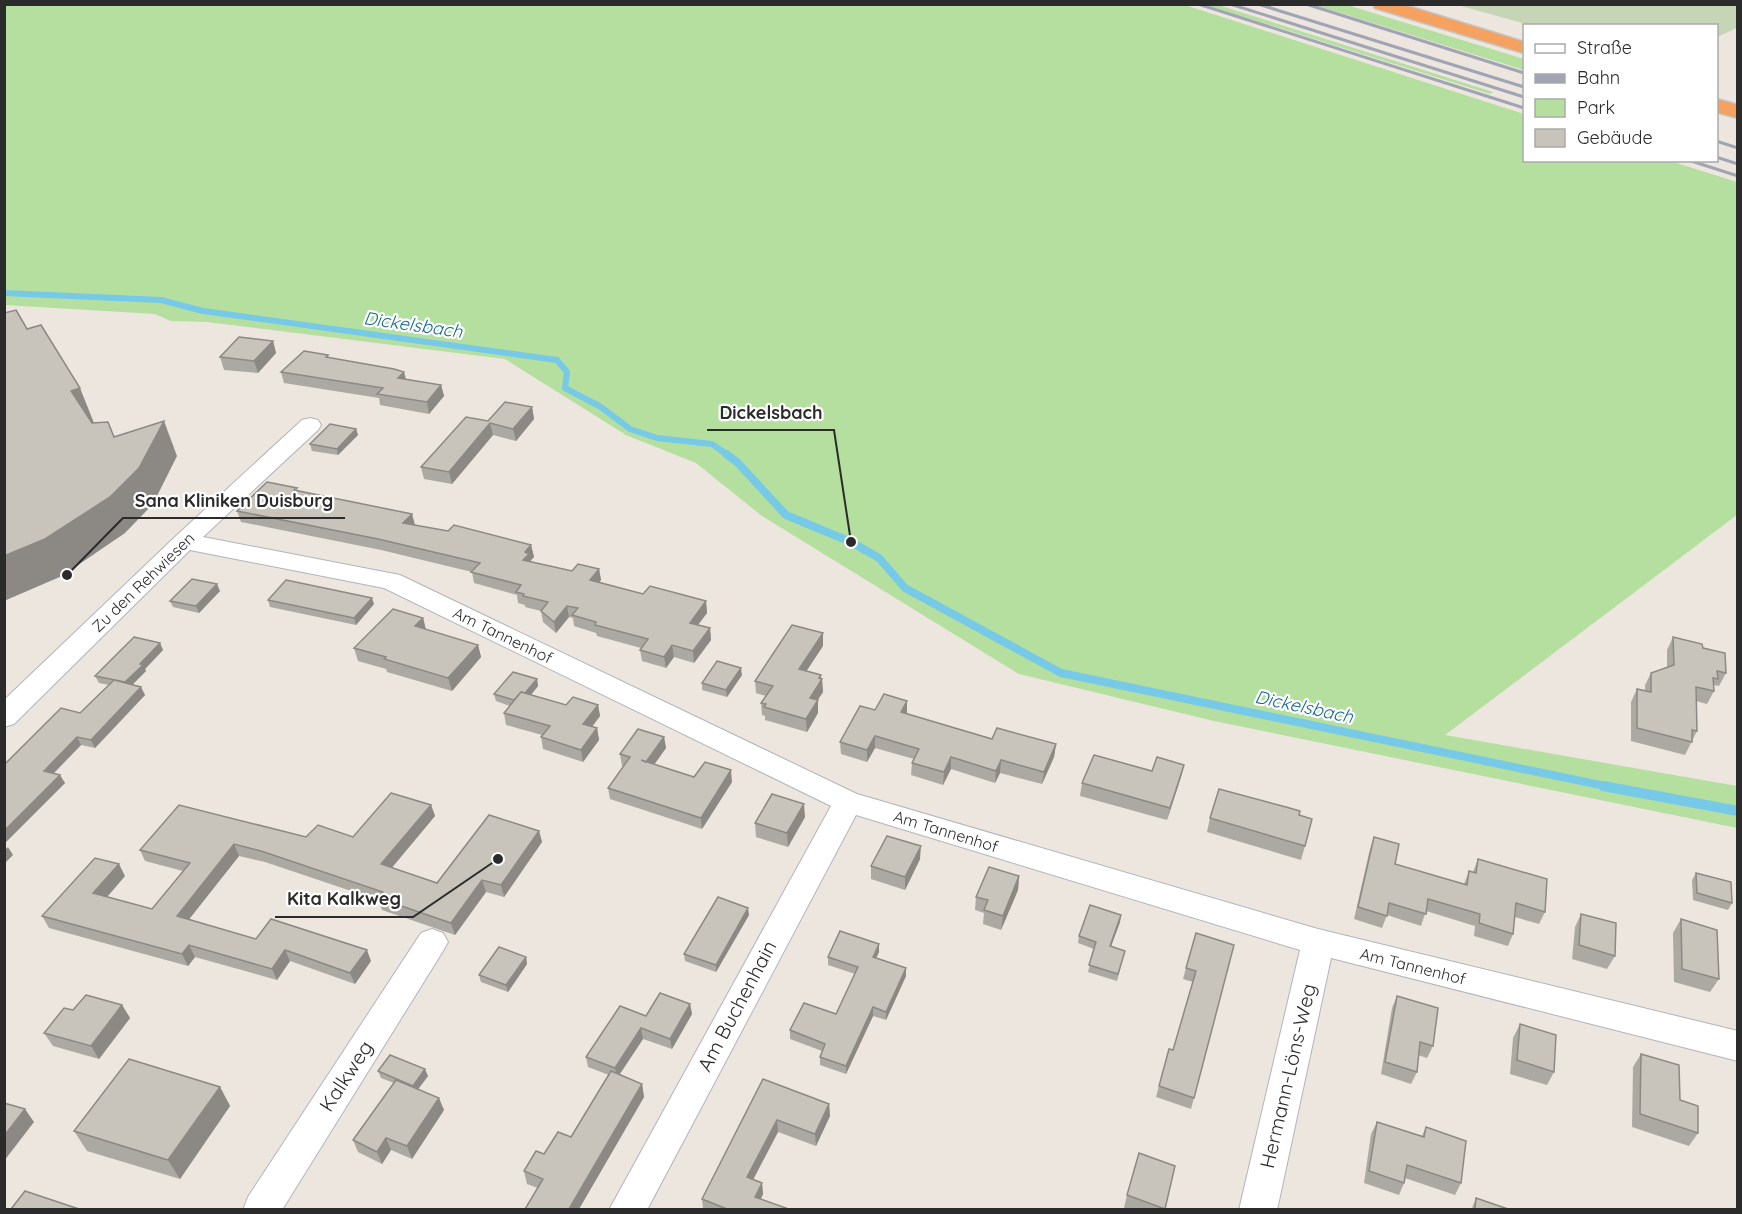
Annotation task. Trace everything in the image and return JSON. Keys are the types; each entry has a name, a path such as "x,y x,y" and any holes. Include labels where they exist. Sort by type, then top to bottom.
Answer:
{"highway":[{"path":"1381,4 1523,48"},
{"path":"1426,4 1523,33"},
{"path":"1718,91 1737,96"},
{"path":"1718,106 1737,112"}],"street":[{"name":"Zu den Rehwiesen","path":"4,717 185,541 310,425"},
{"name":"Am Tannenhof","path":"185,541 391,581 848,802 1318,942 1737,1046"},
{"name":"Am Buchenhain","path":"627,1209 848,802"},
{"name":"Kalkweg","path":"261,1209 432,942"},
{"name":"Hermann-Löns-Weg","path":"1258,1209 1318,942"}],"green space":[{"path":"4,5 1185,5 1523,114 1523,162 1673,162 1737,182 1737,515 1445,735 1737,786 1737,828 1214,721 1019,674 762,516 696,463 626,435 505,359 207,322 171,321 155,314 5,305"},
{"path":"1206,5 1218,5 1493,92 1490,94"},
{"path":"1315,5 1347,5 1523,59 1523,70"},
{"path":"1457,5 1737,5 1737,28 1718,37 1718,24 1526,24"}],"building":[{"path":"16,310 27,329 41,325 80,388 71,391 92,423 108,422 114,437 164,421 139,468 110,497 45,539 4,556 4,313"},
{"path":"239,337 273,341 254,361 220,357"},
{"path":"304,351 394,369 404,372 398,378 441,385 427,402 377,394 383,388 281,372"},
{"path":"505,402 532,407 513,429 490,423 449,472 421,467 466,417 488,421"},
{"path":"330,424 356,429 337,449 310,444"},
{"path":"267,482 297,488 294,490 412,514 403,523 448,531 454,525 531,545 525,552 529,554 523,560 572,571 578,564 599,569 590,580 643,594 650,586 706,601 690,623 710,628 693,651 672,645 664,657 640,650 648,639 595,625 596,622 572,615 578,608 567,606 554,622 541,611 548,602 516,592 521,585 471,572 480,563 378,539 237,511"},
{"path":"192,579 217,584 196,606 170,601"},
{"path":"286,580 372,598 354,618 268,600"},
{"path":"393,609 423,618 415,626 478,645 448,678 354,648"},
{"path":"792,625 823,633 799,669 821,675 819,678 822,679 810,698 818,700 806,719 764,707 766,704 761,703 773,686 755,681"},
{"path":"134,637 160,643 140,664 143,665 125,682 95,676"},
{"path":"1673,637 1702,644 1703,648 1725,653 1726,673 1717,671 1718,679 1713,678 1714,691 1696,687 1697,731 1692,730 1692,742 1637,728 1637,689 1651,692 1651,673 1674,665"},
{"path":"717,661 741,668 726,690 702,683"},
{"path":"513,672 537,679 525,693 521,692 514,700 494,694"},
{"path":"114,680 141,687 91,740 77,737 44,771 60,775 4,831 4,765 61,708 80,713"},
{"path":"521,692 566,705 573,697 598,705 583,724 597,728 581,750 541,737 550,726 504,713"},
{"path":"884,694 907,701 901,712 992,739 997,728 1056,744 1044,772 1001,760 996,771 951,757 944,772 912,763 919,749 875,736 867,750 840,742 860,706 875,710"},
{"path":"638,729 664,737 646,762 694,777 705,762 731,770 701,818 608,788 630,757 620,754"},
{"path":"1094,755 1152,771 1157,757 1184,765 1170,808 1082,783"},
{"path":"1219,789 1300,811 1299,815 1312,819 1305,846 1210,818"},
{"path":"391,793 431,805 381,864 437,883 489,815 539,831 501,885 482,880 451,923 378,898 383,892 234,844 177,916 256,939 271,919 367,950 350,973 285,950 272,969 189,945 182,954 42,916 95,858 119,864 93,893 152,909 190,863 140,850 179,805 306,837 318,825 353,837"},
{"path":"772,794 804,804 787,833 755,823"},
{"path":"887,836 921,846 905,877 871,866"},
{"path":"1374,837 1399,844 1395,864 1467,885 1469,871 1476,873 1478,859 1547,879 1545,912 1516,903 1513,934 1479,923 1480,914 1428,899 1426,914 1389,903 1387,916 1358,907"},
{"path":"989,867 1019,876 1003,916 984,910 988,900 976,897"},
{"path":"1696,873 1731,882 1732,903 1697,893"},
{"path":"718,897 748,908 716,965 684,954"},
{"path":"1090,905 1121,915 1110,946 1125,951 1118,974 1089,965 1096,942 1079,936"},
{"path":"1581,914 1616,923 1615,956 1579,945"},
{"path":"1681,919 1717,930 1719,979 1682,969"},
{"path":"840,931 879,944 873,957 906,968 886,1012 873,1007 846,1066 820,1057 825,1044 790,1030 804,1003 836,1014 858,967 828,957"},
{"path":"1196,933 1234,945 1194,1098 1159,1086 1169,1049 1173,1050 1196,971 1186,968"},
{"path":"499,947 526,957 506,985 479,975"},
{"path":"660,993 690,1004 670,1039 641,1028 615,1068 586,1057 620,1006 646,1016"},
{"path":"86,995 122,1005 91,1046 44,1033 64,1008 73,1010"},
{"path":"1397,996 1438,1008 1433,1046 1420,1042 1417,1072 1385,1062"},
{"path":"1520,1024 1556,1035 1554,1072 1517,1060"},
{"path":"1641,1054 1679,1065 1680,1100 1698,1106 1698,1133 1640,1114"},
{"path":"390,1055 425,1069 413,1086 378,1071"},
{"path":"129,1059 220,1087 168,1160 74,1131"},
{"path":"611,1071 642,1084 569,1209 525,1209 543,1179 524,1171 536,1151 544,1154 558,1132 571,1137"},
{"path":"763,1079 829,1104 815,1134 777,1120 747,1177 762,1183 755,1197 786,1208 727,1209 702,1199"},
{"path":"396,1080 439,1098 407,1146 386,1138 377,1152 353,1140"},
{"path":"4,1103 25,1109 4,1136"},
{"path":"1377,1122 1424,1137 1426,1127 1466,1141 1461,1183 1407,1165 1404,1183 1369,1171"},
{"path":"1139,1153 1175,1166 1165,1209 1127,1195"},
{"path":"25,1191 79,1209 11,1209"},
{"path":"1476,1198 1508,1209 1475,1209"}],"waterway":[{"name":"Dickelsbach","path":"4,293 161,300 203,311 557,360 567,372 565,388 601,407 630,429 657,438 712,444 729,456"},
{"name":"Dickelsbach","path":"726,454 737,462 786,515 851,542 879,558 905,588 1061,673 1610,787"},
{"name":"Dickelsbach","path":"1603,786 1738,811"}],"railway":[{"path":"1198,4 1523,108"},
{"path":"1230,4 1523,97"},
{"path":"1306,4 1523,73"},
{"path":"1261,5 1523,87"},
{"path":"1718,142 1738,148"},
{"path":"1718,158 1738,164"},
{"path":"1694,162 1738,176"}],"place":[{"name":"Dickelsbach","path":"851,542"},
{"name":"Sana Kliniken Duisburg","path":"67,575"},
{"name":"Kita Kalkweg","path":"498,859"}]}
